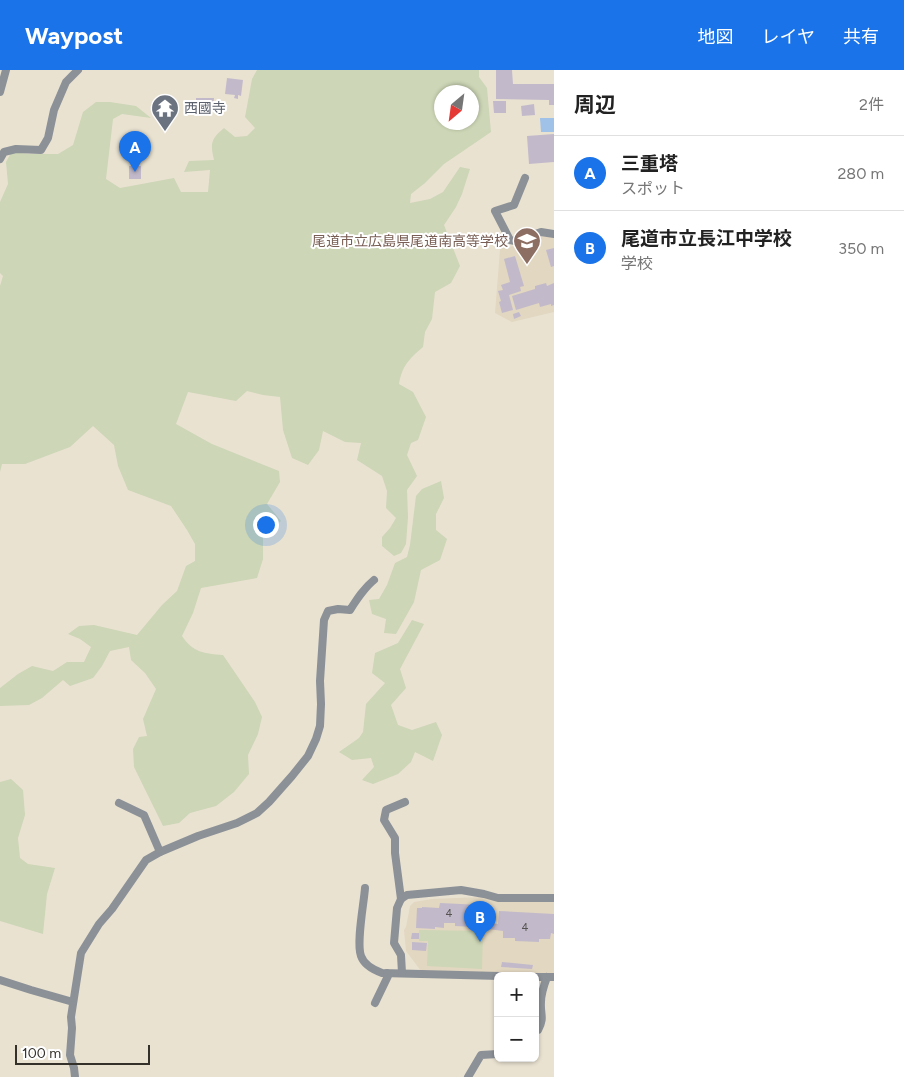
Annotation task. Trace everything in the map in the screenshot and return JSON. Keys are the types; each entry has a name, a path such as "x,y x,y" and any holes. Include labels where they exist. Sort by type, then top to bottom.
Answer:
{"street":[{"path":"0,92 6,70"},
{"path":"0,159 4,152 16,149 41,150 48,138 54,110 66,82 78,70"},
{"path":"524,178 514,205 495,211 510,240 515,241 541,232 554,234"},
{"path":"75,1077 70,1055 73,1002 83,948 146,860 160,852 198,836 238,823 257,813 308,756 320,726 320,681 324,620 328,611 338,609 350,610 367,585 374,580"},
{"path":"402,973 401,955 394,943 398,908 401,899 395,838 384,820 386,810 405,802"},
{"path":"119,803 144,815 160,852"},
{"path":"365,888 359,944 361,957 374,970 382,973 494,976"},
{"path":"401,899 407,895 461,890 498,898 554,898"},
{"path":"375,1003 388,976 387,973"},
{"path":"539,1028 542,1022 540,1002 543,988 550,977"},
{"path":"0,980 73,1002"},
{"path":"468,1077 481,1055 494,1054"}],"shaded area":[{"name":"尾道市立広島県尾道南高等学校","path":"545,235 554,237 554,312 512,322 495,313 500,250 501,248 514,246"},
{"path":"482,897 515,902 554,902 554,975 539,975 539,972 494,973 421,971 406,951 404,930 410,906 414,902 432,899"}],"green space":[{"path":"257,70 479,70 479,77 487,88 491,132 444,164 411,194 410,203 430,199 443,192 460,167 470,169 456,207 444,225 460,266 451,283 435,292 432,319 425,332 423,347 407,363 399,384 413,392 426,417 418,440 411,443 407,455 417,476 407,490 406,544 401,553 394,556 382,546 382,537 396,518 386,508 387,491 382,476 357,460 361,443 345,442 323,431 319,450 308,465 292,458 283,430 280,397 247,391 236,401 188,392 176,424 212,444 279,471 280,482 267,504 281,521 263,536 263,559 257,578 201,588 193,613 182,636 195,649 210,654 223,655 255,702 262,717 258,734 248,755 249,774 234,792 216,806 190,813 179,823 163,826 134,767 133,749 139,737 147,736 143,719 156,689 145,673 131,660 129,647 110,651 93,678 70,686 63,680 42,698 29,705 0,706 0,688 32,666 53,671 67,662 84,662 91,647 80,639 68,634 79,626 94,625 137,635 162,605 177,591 186,566 195,561 195,544 171,506 128,490 118,466 114,445 93,426 70,447 25,464 2,464 0,472 0,286 3,276 0,273 0,202 8,184 6,162 12,151 28,154 58,154 73,145 83,112 96,102 136,106 151,118 122,114 113,119 106,179 120,188 174,178 181,192 208,192 210,170 184,172 189,161 214,160 212,145 214,138 224,128 235,137 247,136 255,128 245,117 252,79"},
{"path":"441,481 444,498 436,514 436,530 447,539 440,560 421,570 414,602 396,634 384,633 386,619 372,614 369,600 379,599 387,585 395,563 407,557 416,496 422,489"},
{"path":"412,620 424,624 400,669 406,688 391,705 398,725 412,730 436,722 442,735 433,761 415,752 411,762 398,774 373,784 362,780 374,767 371,758 352,760 339,752 359,738 363,732 366,704 385,683 372,673 375,653 398,643"},
{"path":"11,779 23,790 25,815 18,838 20,858 28,864 55,868 47,894 43,934 0,921 0,782"},
{"path":"419,930 483,931 482,969 427,966 428,941 419,941"}],"water":[{"path":"540,118 554,118 554,132 541,132"}],"building":[{"path":"496,70 512,70 513,84 554,84 554,105 549,105 549,100 496,99"},
{"path":"227,78 243,80 241,96 238,95 238,99 234,98 235,95 225,94"},
{"path":"196,98 214,98 213,110 204,109 204,106 196,106"},
{"path":"493,101 506,101 506,113 494,113"},
{"path":"534,104 535,115 522,116 521,106"},
{"path":"554,134 554,162 529,164 527,136"},
{"path":"129,166 141,166 141,179 129,179"},
{"path":"554,248 554,266 551,267 546,250"},
{"path":"515,256 524,286 520,287 521,291 509,295 513,310 502,313 498,291 503,290 501,285 510,282 504,259"},
{"path":"546,283 547,286 554,283 554,305 540,307 539,303 516,310 512,296 535,289 535,286"},
{"path":"519,312 521,316 514,319 513,314"},
{"path":"440,903 481,905 480,917 487,917 487,923 498,924 499,911 554,914 554,934 551,933 550,939 539,939 539,942 515,941 515,938 503,938 503,931 481,928 482,924 475,924 475,927 455,926 455,923 444,923 444,928 416,928 417,908 439,908"},
{"path":"412,933 419,933 419,939 411,939"},
{"path":"412,942 427,943 426,951 412,950"},
{"path":"502,962 533,965 532,969 501,967"}],"place":[{"name":"西國寺","path":"165,132"},
{"name":"三重塔","path":"135,172"},
{"name":"尾道市立広島県尾道南高等学校","path":"527,265"},
{"name":"尾道市立長江中学校","path":"480,942"}]}
